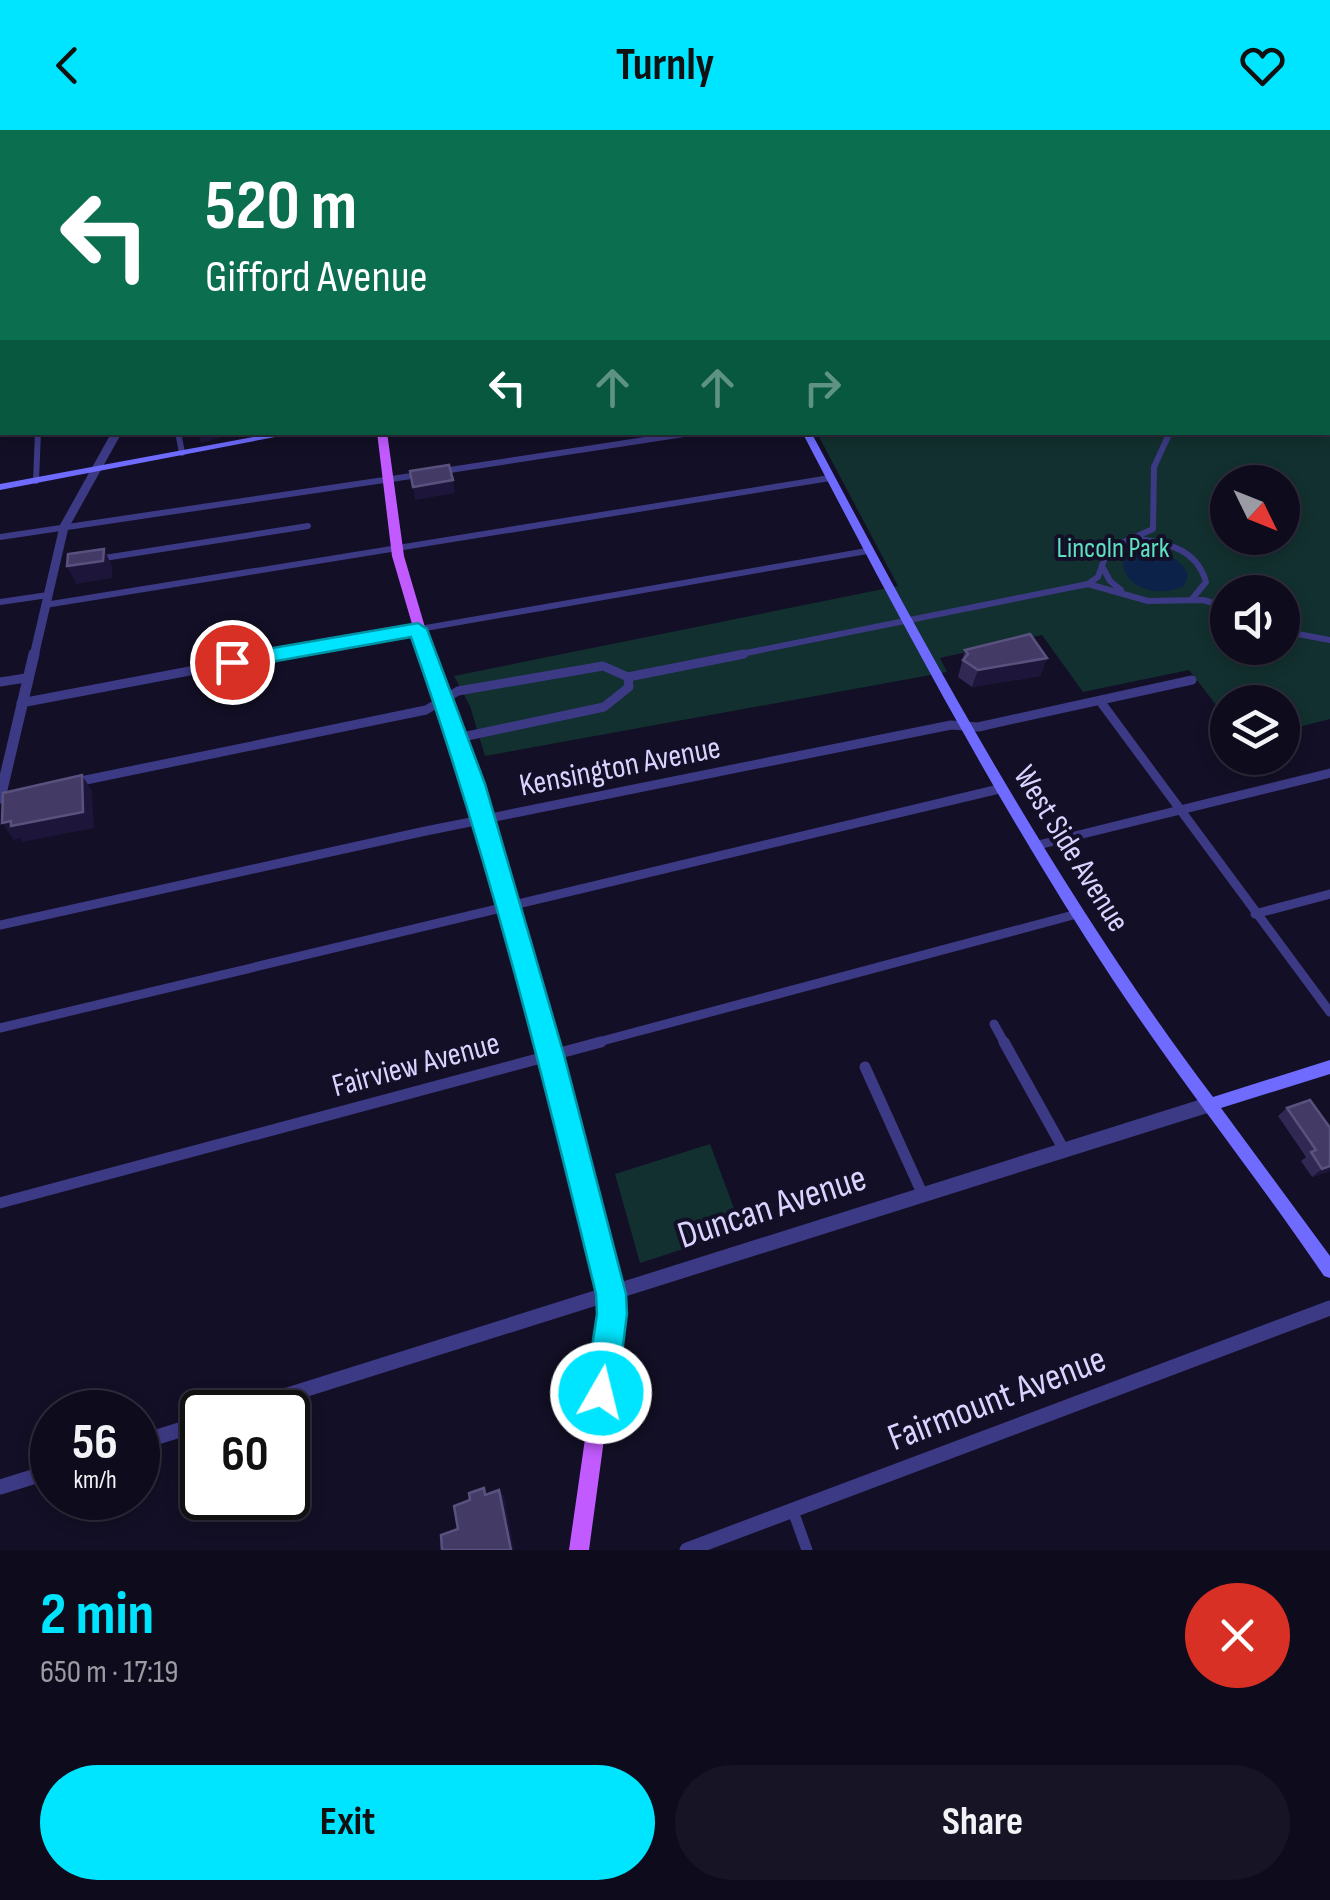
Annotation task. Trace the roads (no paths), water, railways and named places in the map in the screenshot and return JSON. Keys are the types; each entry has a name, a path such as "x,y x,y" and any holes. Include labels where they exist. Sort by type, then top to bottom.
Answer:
{"main road":[{"path":"0,487 281,435"},
{"path":"382,435 397,548 418,629 458,738 509,906 611,1294 612,1314 579,1550"},
{"name":"West Side Avenue","path":"808,435 906,622 1034,846 1330,1270"},
{"name":"Duncan Avenue","path":"1211,1104 1330,1067"}],"street":[{"path":"36,480 38,435"},
{"path":"17,795 0,798 46,600 61,565 63,529 116,435"},
{"path":"179,435 182,453"},
{"path":"0,537 678,435"},
{"path":"1088,584 1102,566 1108,549 1153,529 1151,478 1155,459 1168,435"},
{"path":"0,602 46,600 397,548 830,478"},
{"path":"86,561 308,526"},
{"path":"1131,540 1170,544 1194,558 1206,582 1190,600"},
{"path":"21,703 868,551"},
{"path":"1102,566 1110,581 1128,594"},
{"path":"67,784 412,713 458,691 603,666 628,678 1088,584 1159,603 1190,600 1210,604"},
{"path":"1300,634 1330,640"},
{"path":"0,682 26,678"},
{"path":"458,738 604,707 620,698 629,687 628,678"},
{"name":"Kensington Avenue","path":"0,925 482,820 931,729 978,727 1192,680"},
{"path":"1100,700 1330,1012"},
{"path":"1034,846 1330,774"},
{"path":"0,1028 999,788"},
{"path":"1255,914 1330,894"},
{"name":"Fairview Avenue","path":"0,1203 1078,914"},
{"path":"994,1024 1064,1150"},
{"path":"865,1067 922,1193"},
{"name":"Duncan Avenue","path":"304,1390 1211,1104"},
{"name":"Fairmount Avenue","path":"687,1550 1330,1308"},
{"path":"0,1487 30,1478"},
{"path":"793,1511 807,1550"}],"water":[{"path":"1147,551 1177,560 1188,575 1185,585 1156,591 1130,580 1123,562 1131,554"}],"park label":[{"name":"Lincoln Park","path":"1113,548"}]}
